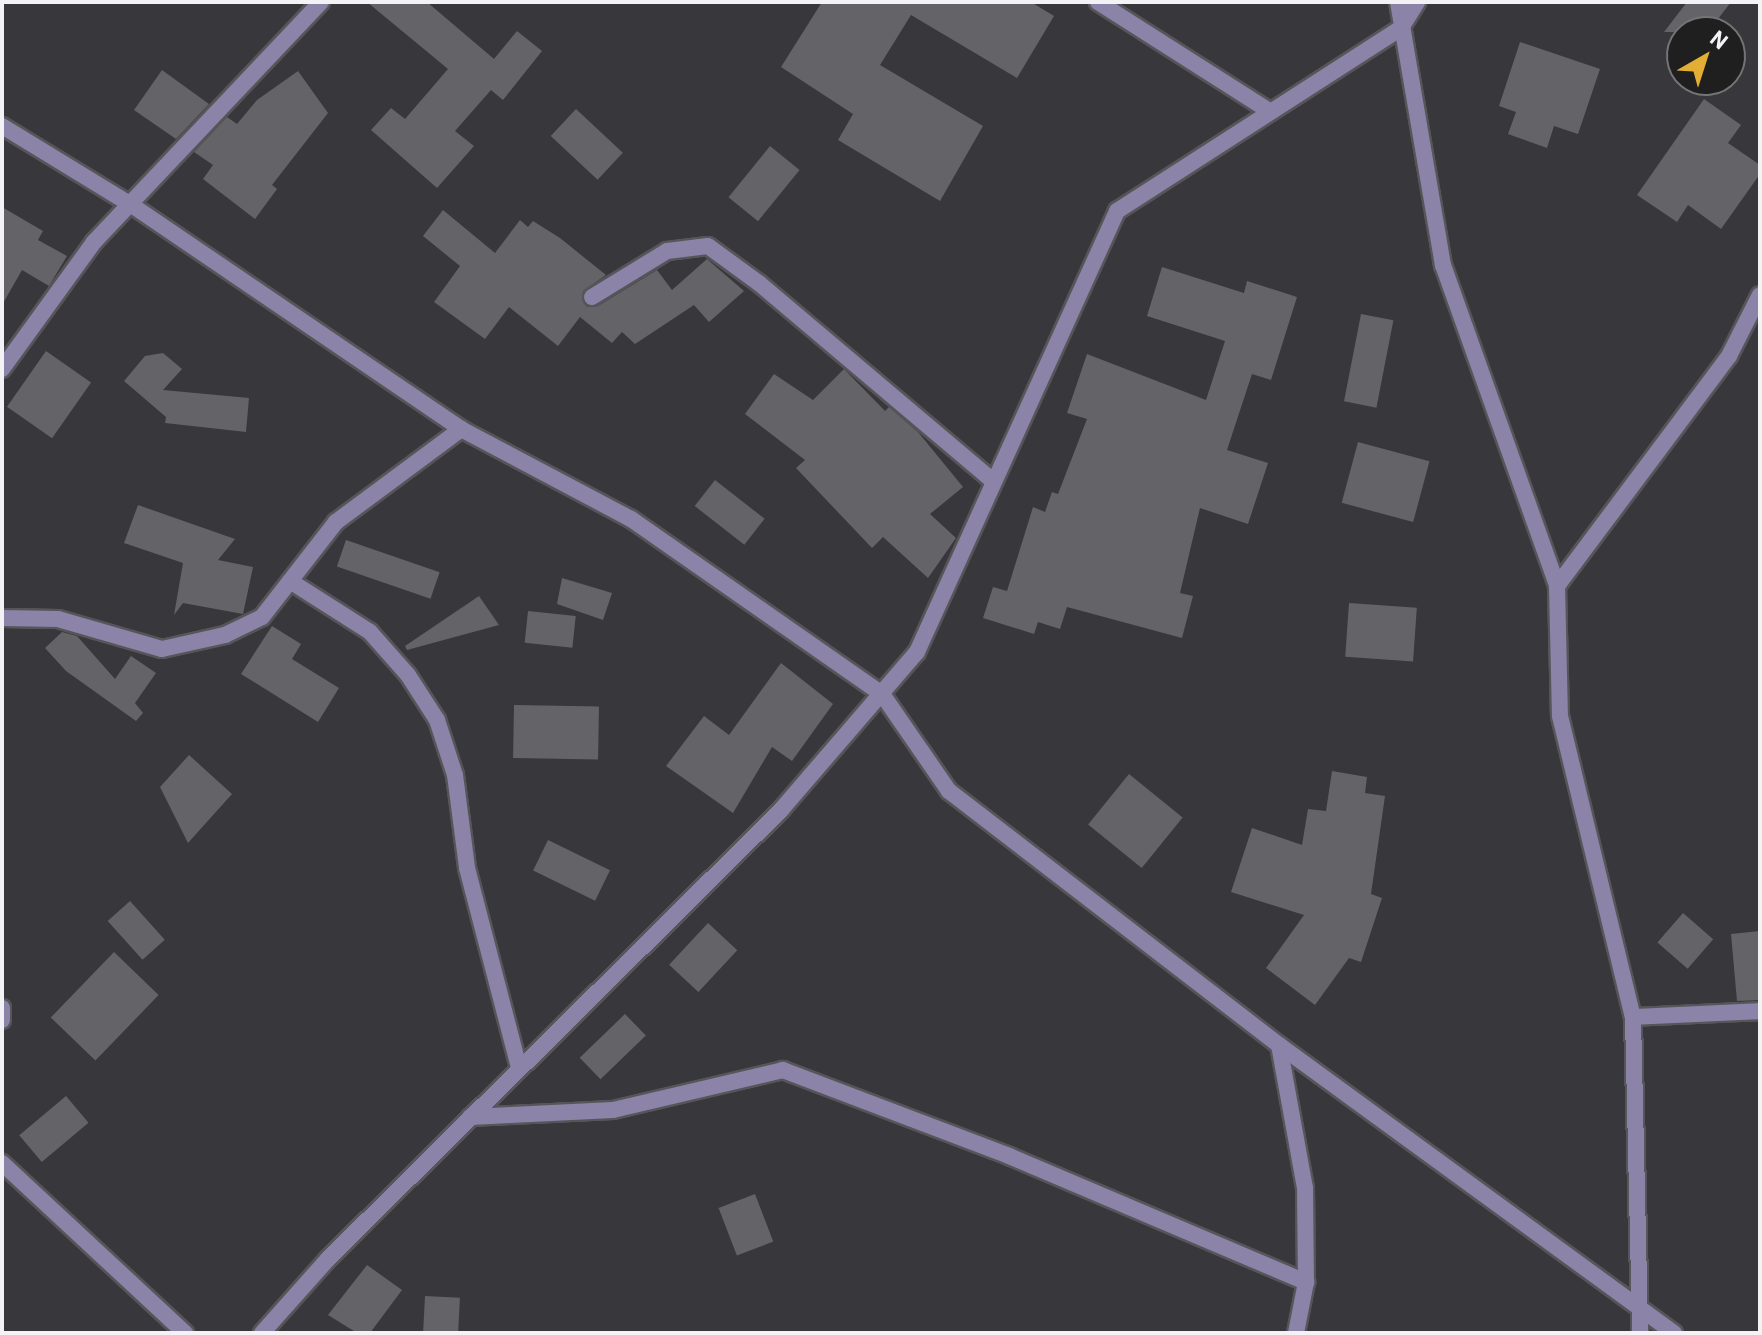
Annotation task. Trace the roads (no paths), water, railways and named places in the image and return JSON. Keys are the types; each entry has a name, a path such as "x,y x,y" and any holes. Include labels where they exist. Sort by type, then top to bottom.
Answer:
{"street":[{"path":"2,369 94,242 133,206 321,2"},
{"path":"1098,2 1269,111"},
{"path":"1398,2 1443,265 1557,586 1560,716 1633,1017 1640,1333"},
{"path":"262,1333 470,1117 781,810 917,652 1117,211 1401,28 1417,2"},
{"path":"2,126 133,206 461,429 631,519 882,694 949,791 1279,1045 1674,1333"},
{"path":"592,297 667,251 708,246 760,284 993,481"},
{"path":"1557,586 1729,356 1760,295"},
{"path":"2,618 58,619 162,649 225,635 262,617 336,522 461,429"},
{"path":"290,581 370,632 408,675 437,720 455,775 467,868 519,1068"},
{"path":"2,1008 2,1020"},
{"path":"1633,1017 1760,1011"},
{"path":"1279,1045 1305,1188 1306,1282 1296,1333"},
{"path":"470,1117 613,1110 783,1070 1009,1156 1306,1282"},
{"path":"2,1163 185,1333"}]}
